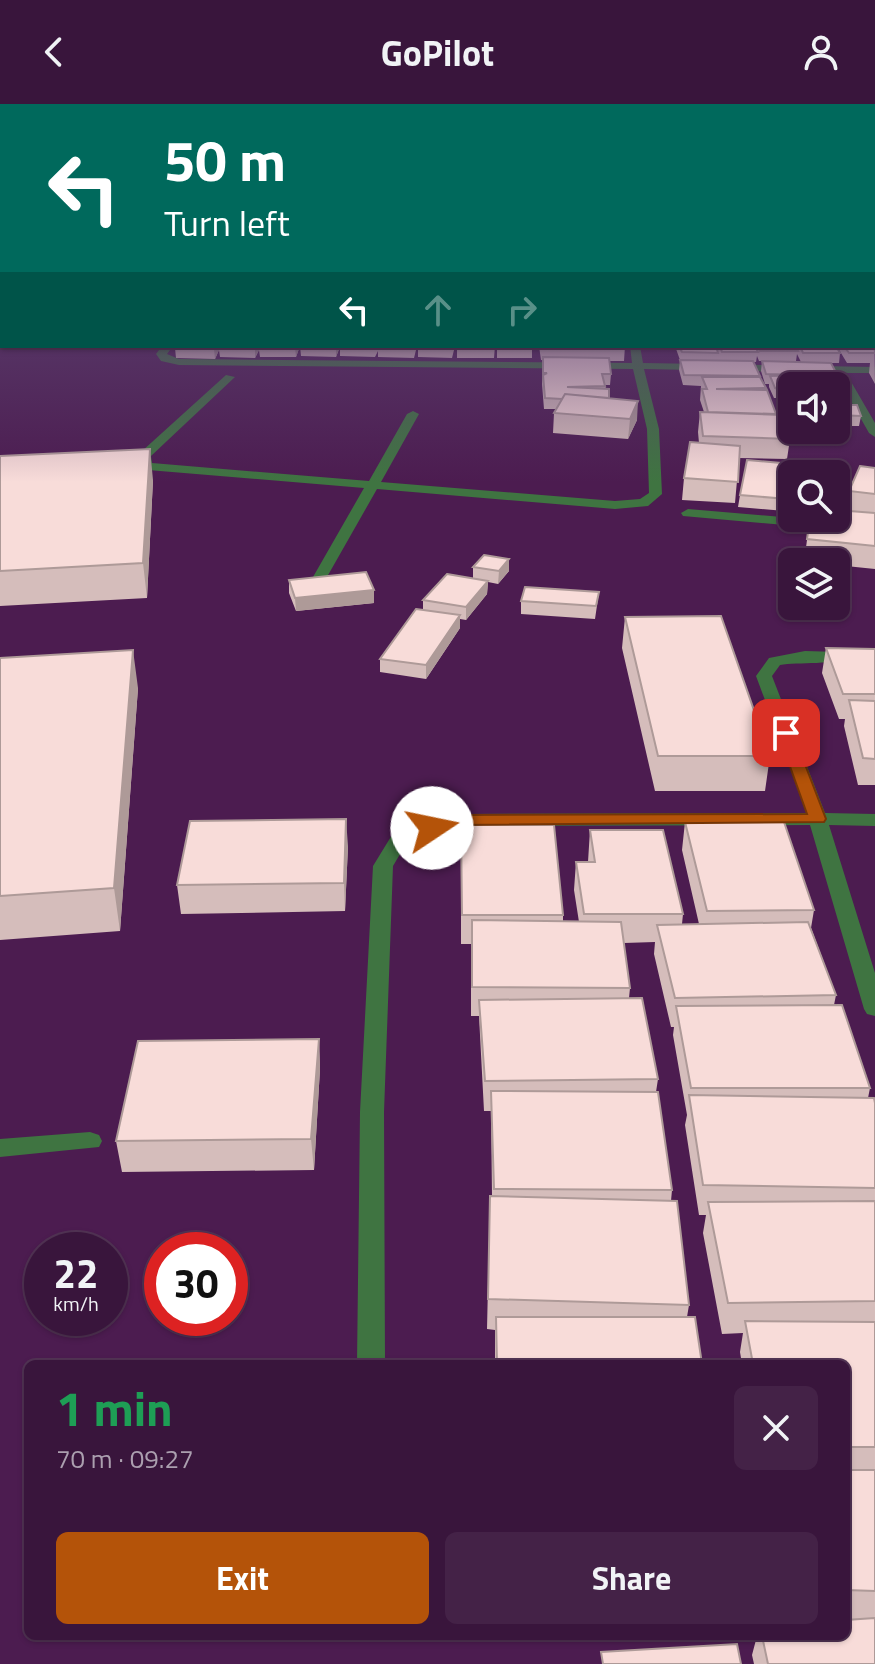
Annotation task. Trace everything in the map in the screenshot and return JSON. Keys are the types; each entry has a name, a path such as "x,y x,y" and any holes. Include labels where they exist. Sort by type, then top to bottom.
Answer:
{"street":[{"path":"166,348 161,354 165,359 179,362 875,370"},
{"path":"230,377 145,455 143,461 148,466 615,505 643,503 656,494 656,451 635,348"},
{"path":"839,370 875,433"},
{"path":"316,584 413,414"},
{"path":"688,513 875,529"},
{"path":"840,657 805,656 775,661 764,676 818,819 875,1009"},
{"path":"371,1360 372,1112 383,866 402,835 462,820 875,820"},
{"path":"0,1148 90,1141"}],"building":[{"path":"680,348 717,348 718,353 682,352"},
{"path":"721,348 756,348 758,352 722,352"},
{"path":"759,348 796,348 798,351 760,351"},
{"path":"801,348 837,348 840,353 803,353"},
{"path":"845,348 874,348 875,353 849,353"},
{"path":"543,357 609,358 611,374 602,374 605,386 567,387 609,389 609,398 565,394 562,399 545,398 543,375 547,373 543,373"},
{"path":"680,360 753,361 760,376 684,375"},
{"path":"762,361 831,363 836,372 778,372 766,374"},
{"path":"770,376 778,376 778,388 775,388"},
{"path":"702,377 760,377 766,388 716,389 767,390 776,414 708,412 702,389 707,389"},
{"path":"565,394 638,401 630,419 554,413"},
{"path":"850,405 857,405 861,416 850,416"},
{"path":"700,412 778,415 778,439 703,436"},
{"path":"690,442 740,446 738,482 684,478"},
{"path":"150,449 143,563 0,571 0,456"},
{"path":"747,460 778,463 778,498 740,495"},
{"path":"860,466 875,468 875,494 850,489"},
{"path":"850,511 875,513 875,546 807,539 808,532 850,532"},
{"path":"484,555 509,559 499,571 473,567"},
{"path":"366,572 374,590 295,598 289,580"},
{"path":"447,574 488,581 466,607 423,600"},
{"path":"525,587 599,592 596,606 521,601"},
{"path":"416,609 460,615 426,665 380,659"},
{"path":"721,616 770,756 658,756 625,617"},
{"path":"826,648 875,649 875,694 843,694"},
{"path":"133,650 114,888 0,896 0,658"},
{"path":"849,700 875,701 875,759 863,758"},
{"path":"346,819 344,883 177,885 190,821"},
{"path":"685,822 784,822 814,910 707,911"},
{"path":"461,825 554,825 563,915 462,915"},
{"path":"590,830 663,830 683,914 584,914 576,862 595,862"},
{"path":"472,920 621,922 630,988 472,987"},
{"path":"808,922 836,995 675,998 657,925"},
{"path":"642,998 658,1079 485,1081 479,1000"},
{"path":"842,1005 870,1088 691,1088 676,1006"},
{"path":"319,1039 311,1139 116,1141 138,1041"},
{"path":"491,1091 658,1092 672,1190 494,1189"},
{"path":"689,1095 874,1098 875,1188 703,1185"},
{"path":"490,1196 677,1201 689,1305 488,1299"},
{"path":"875,1201 875,1301 728,1303 708,1202"},
{"path":"496,1317 695,1317 701,1360 497,1360"},
{"path":"745,1321 875,1322 875,1447 850,1447 850,1360 752,1360"},
{"path":"850,1470 875,1470 875,1591 850,1590"},
{"path":"875,1618 875,1664 768,1664 763,1640 850,1640 850,1620"},
{"path":"737,1644 741,1664 603,1664 601,1652"}],"route":[{"path":"432,828 462,820 818,819 786,733"}]}
